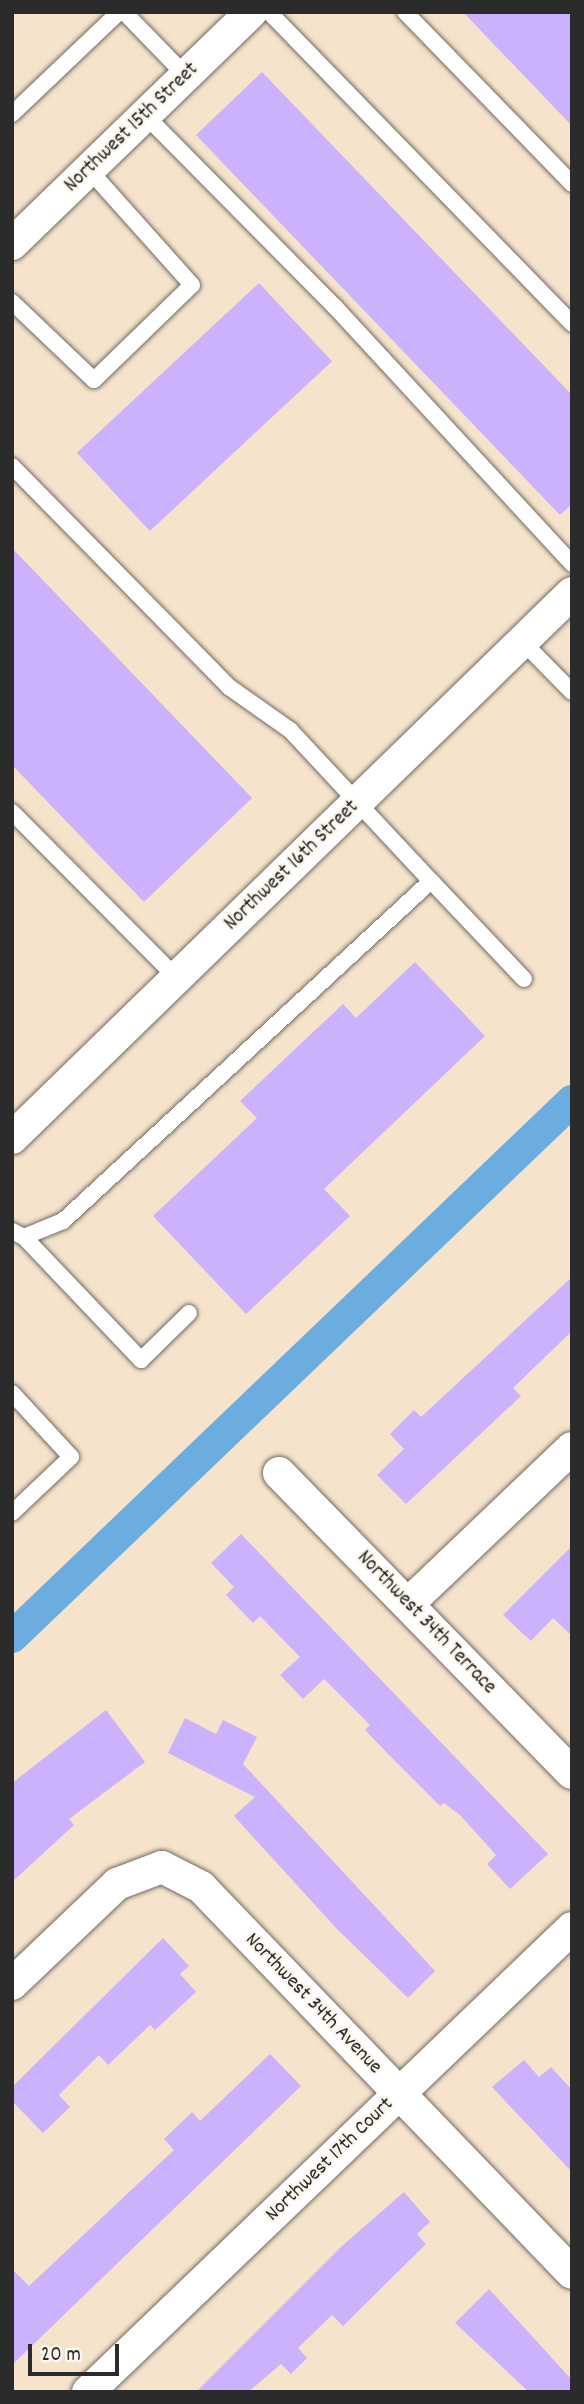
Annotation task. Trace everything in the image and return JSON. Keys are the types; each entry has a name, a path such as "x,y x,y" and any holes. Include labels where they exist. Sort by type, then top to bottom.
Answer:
{"street":[{"name":"Northwest 15th Street","path":"12,244 252,14"},
{"name":"Northwest 16th Street","path":"12,1139 572,593"},
{"path":"408,1604 572,1448"},
{"name":"Northwest 34th Terrace","path":"279,1473 572,1773"},
{"name":"Northwest 34th Avenue","path":"12,1984 117,1884 162,1867 201,1887 572,2273"},
{"name":"Northwest 17th Court","path":"88,2392 572,1928"}],"lane":[{"path":"12,114 122,12 186,76"},
{"path":"405,12 572,184"},
{"path":"252,14 572,324"},
{"path":"145,115 336,309 572,564"},
{"path":"12,302 94,380 192,285 89,170"},
{"path":"12,466 229,687 290,730 359,800 524,979"},
{"path":"522,641 572,692"},
{"path":"12,812 177,978"},
{"path":"188,1313 141,1360 18,1234 63,1220 431,881"},
{"path":"12,1393 71,1457 12,1513"}],"building":[{"path":"463,12 572,12 572,126"},
{"path":"262,72 572,395 572,504 560,515 196,135"},
{"path":"259,283 332,361 150,531 77,453"},
{"path":"12,548 252,798 144,902 12,765"},
{"path":"415,962 485,1036 324,1189 350,1216 246,1314 153,1216 257,1118 240,1101 343,1004 356,1018"},
{"path":"572,1277 572,1331 513,1388 521,1396 406,1504 377,1475 404,1449 390,1434 414,1410 421,1417"},
{"path":"241,1534 548,1854 510,1889 487,1864 496,1855 460,1815 444,1803 440,1806 390,1756 365,1730 370,1725 324,1679 303,1699 280,1675 300,1657 260,1616 253,1623 226,1595 234,1587 211,1563"},
{"path":"572,1546 572,1636 553,1618 531,1641 503,1615"},
{"path":"106,1710 145,1762 69,1819 74,1825 12,1882 12,1783"},
{"path":"185,1718 216,1734 223,1720 257,1737 243,1764 435,1971 408,1998 337,1929 234,1816 255,1797 168,1753"},
{"path":"163,1938 189,1966 180,1974 196,1992 155,2030 150,2025 108,2065 99,2055 59,2095 70,2107 43,2133 12,2101 12,2087"},
{"path":"270,2054 301,2086 12,2365 12,2269 29,2286 174,2150 164,2139 192,2112 200,2121"},
{"path":"524,2060 539,2077 551,2067 572,2090 572,2172 492,2087"},
{"path":"404,2192 430,2222 417,2234 426,2244 343,2326 332,2315 298,2348 307,2358 291,2374 281,2364 248,2392 196,2392 342,2246"},
{"path":"489,2289 572,2380 572,2392 529,2392 455,2323"}],"waterway":[{"path":"12,1637 572,1101"}]}
